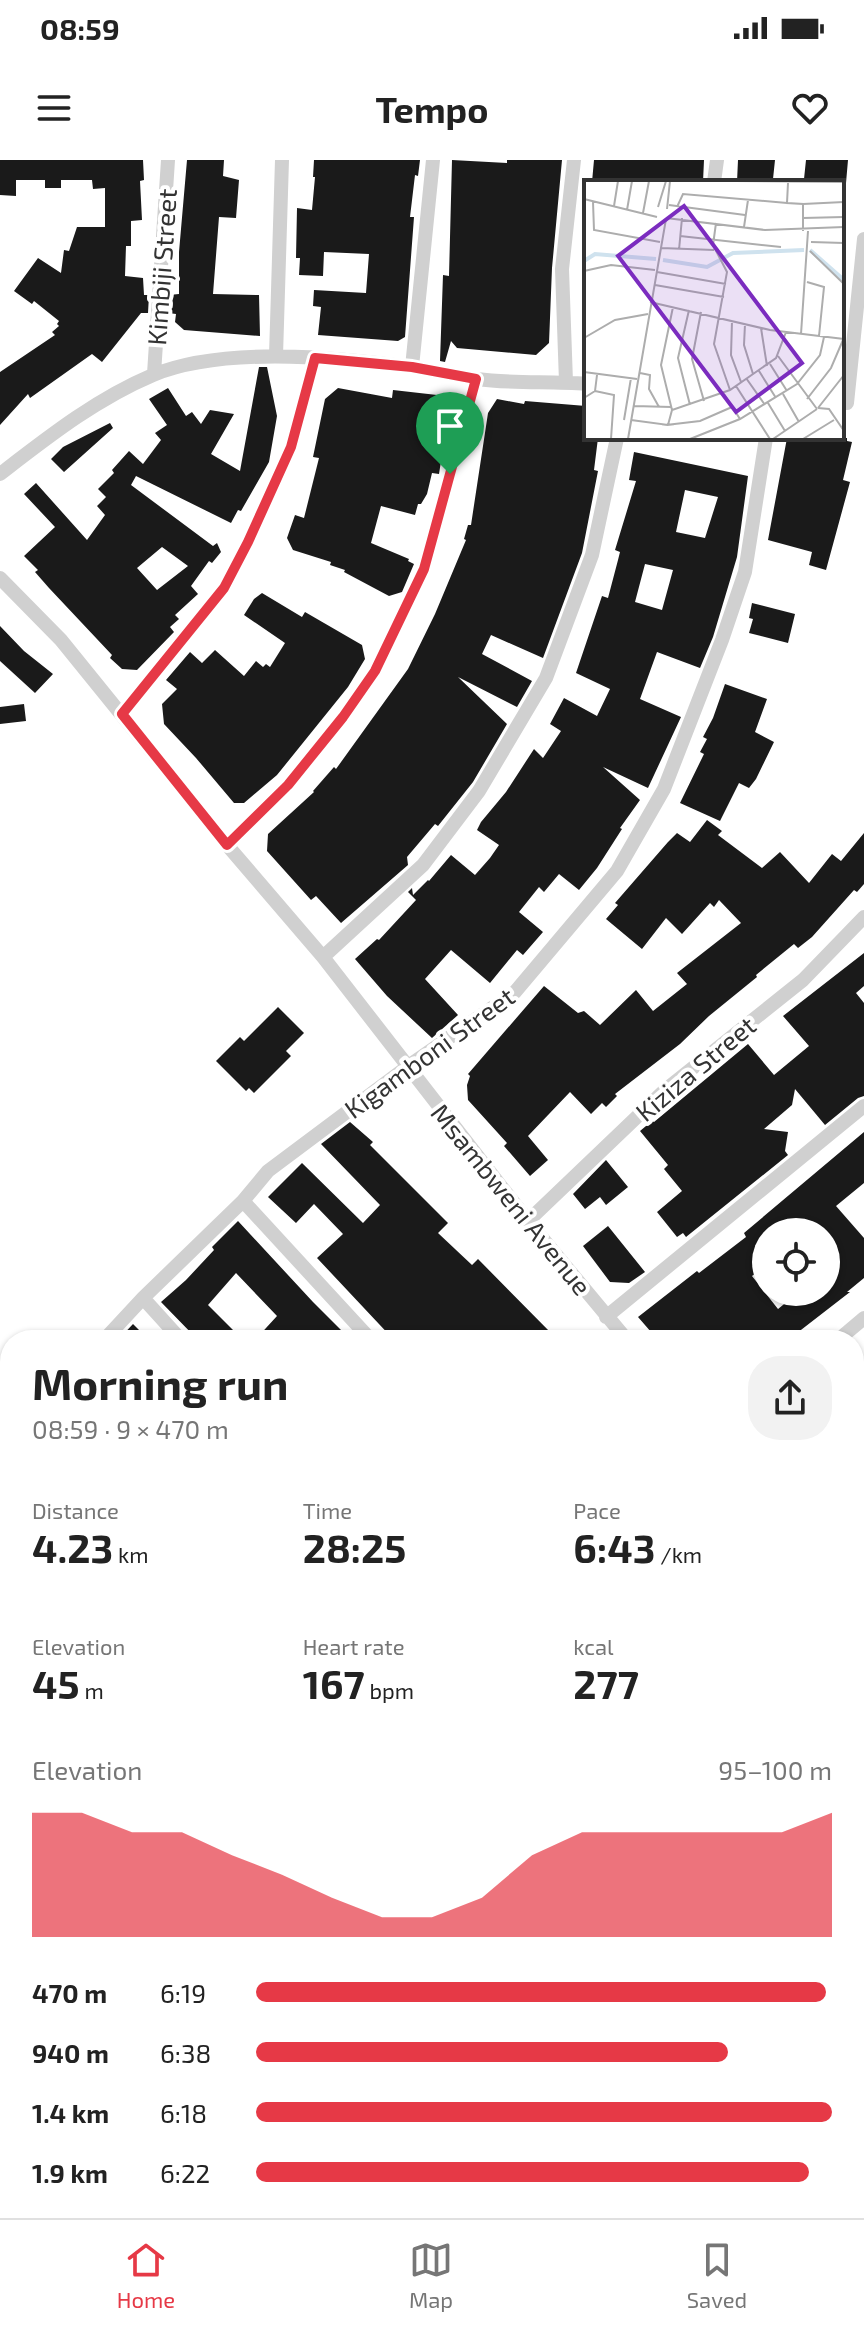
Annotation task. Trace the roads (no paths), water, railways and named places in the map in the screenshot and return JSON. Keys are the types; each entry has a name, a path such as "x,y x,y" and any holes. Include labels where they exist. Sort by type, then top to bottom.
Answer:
{"street":[{"name":"Kimbiji Street","path":"154,374 168,160"},
{"path":"276,356 282,160"},
{"path":"412,367 433,160"},
{"path":"566,382 562,269 574,160"},
{"path":"714,180 717,160"},
{"path":"864,239 845,402 864,405"},
{"path":"0,474 95,404 154,374 187,365 276,356 412,367 514,383 584,384"},
{"path":"122,714 230,577 291,447 315,358"},
{"path":"227,845 288,785 343,717 375,671 424,569 476,379"},
{"path":"323,957 423,865 479,791 546,678 592,555 617,440"},
{"name":"Kigamboni Street","path":"113,1330 243,1201 268,1171 407,1067 515,992 617,871 664,789 722,640 745,572 766,440"},
{"name":"Msambweni Avenue","path":"0,578 61,640 227,845 323,957 528,1221 618,1330"},
{"name":"Kiziza Street","path":"528,1221 664,1091 803,980 864,917"},
{"path":"606,1317 864,1106"},
{"path":"243,1201 362,1330"},
{"path":"143,1298 172,1330"}]}
